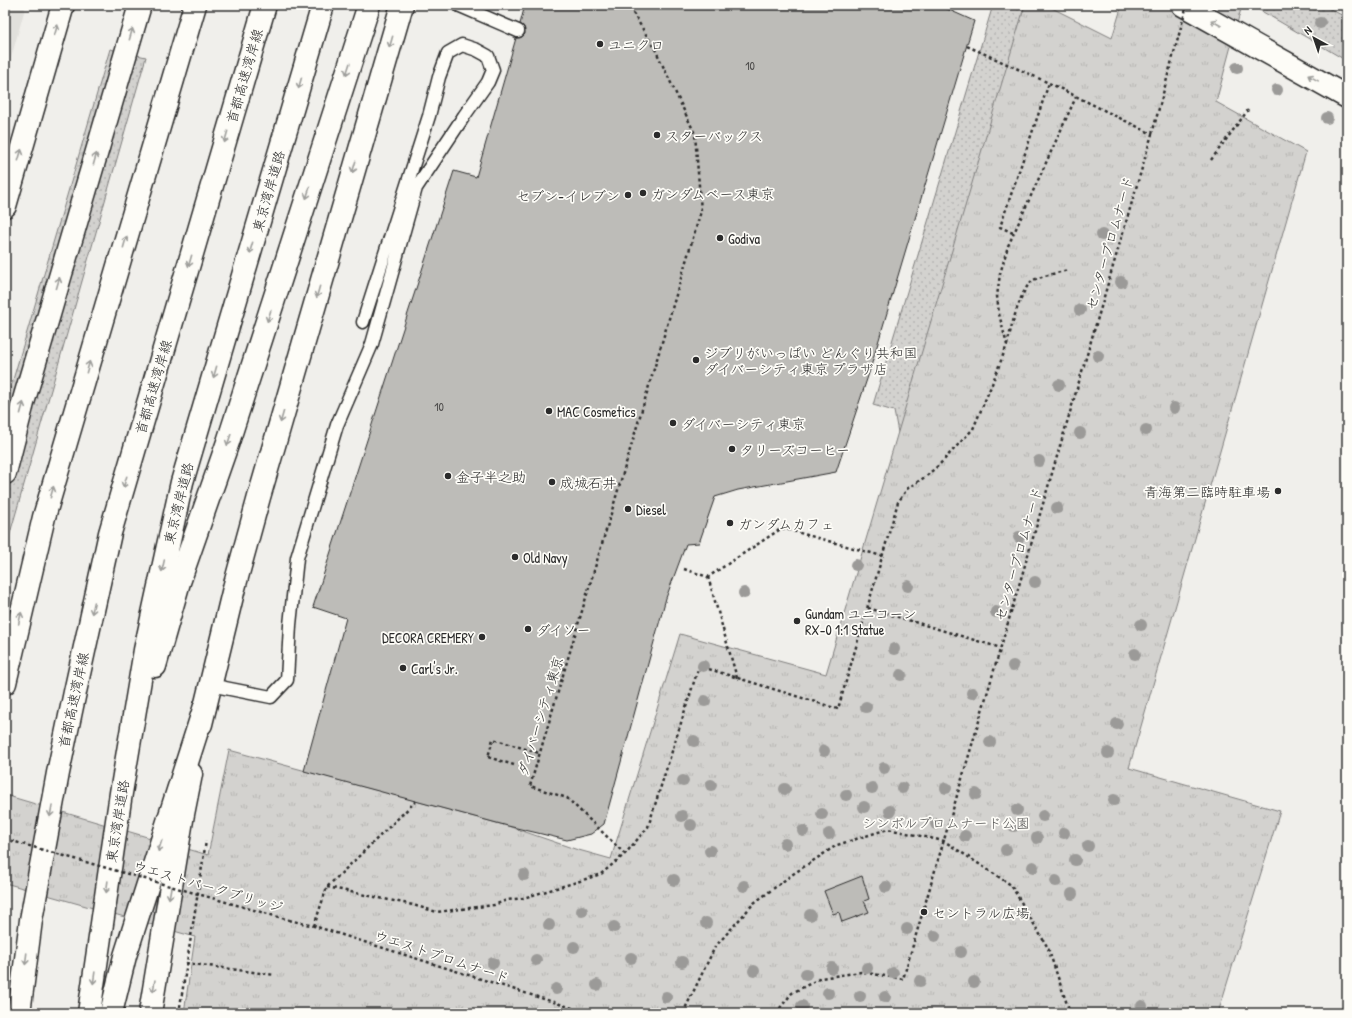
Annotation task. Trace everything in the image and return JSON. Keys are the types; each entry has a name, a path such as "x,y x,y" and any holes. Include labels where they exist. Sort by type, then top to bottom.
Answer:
{"main road":[{"path":"5,206 63,5"},
{"path":"5,473 28,387 140,5"},
{"path":"5,683 44,517 195,5"},
{"name":"首都高速湾岸線","path":"19,1013 31,920 58,773 110,533 265,5"},
{"name":"東京湾岸道路","path":"90,1013 121,793 144,650 182,482 323,5"},
{"path":"121,793 179,582 228,442 369,5"},
{"path":"150,1013 183,814 205,706 234,588 402,5"},
{"path":"1183,5 1347,97"},
{"path":"111,1013 125,956 205,706"}],"lane":[{"path":"458,5 518,31"},
{"path":"210,685 270,697 287,680 290,625 297,558 337,425 372,344 416,188 488,82 493,70 488,56 477,50 462,45 448,53 439,77 429,116 363,322"}],"path":[{"name":"ダイバーシティ東京","path":"625,854 567,798 530,786 701,211 695,134 656,49 628,5"},
{"name":"センタープロムナード","path":"776,1013 792,993 821,978 861,972 903,979 1152,134 1187,5"},
{"path":"967,46 1049,83 1152,134"},
{"path":"1013,233 1000,227 1049,83"},
{"path":"1007,346 999,314 997,296 1000,274 1013,233 1076,97"},
{"path":"1211,160 1248,110"},
{"path":"327,887 413,905 437,912 494,905 506,900 523,898 601,874 625,854 648,827 699,666 838,708 898,502 908,488 925,477 939,465 972,429 1007,346 1016,313 1024,293 1032,280 1068,270"},
{"path":"708,577 782,528 882,556"},
{"path":"684,568 708,577"},
{"path":"708,577 737,678"},
{"path":"868,608 1001,648"},
{"path":"514,765 488,757 493,739 539,753"},
{"path":"314,926 327,887 416,801"},
{"path":"683,1013 714,947 754,903 793,874 837,845 888,829 944,841 1011,885 1048,948 1070,1013"},
{"name":"ウエストパークブリッジ","path":"5,839 289,920"},
{"path":"178,1013 206,841"},
{"name":"ウエストプロムナード","path":"289,920 314,926 588,1013"},
{"path":"186,963 275,975"}],"shaded area":[{"path":"5,5 26,5 5,79"}],"green space":[{"path":"993,5 1026,5 907,481 894,411 873,405"},
{"name":"シンボルプロムナード公園","path":"1025,5 1046,5 1112,38 1122,5 1242,5 1216,102 1306,152 1129,768 1280,811 1218,1013 184,1013 195,937 5,883 5,795 208,855 229,750 508,826 575,849 611,859 680,634 826,674"},
{"path":"1251,5 1323,5 1347,18 1347,61"},
{"path":"110,49 146,57 9,537 5,568 5,407"}],"building":[{"name":"ダイバーシティ東京","path":"525,5 938,5 974,21 869,373 836,472 738,490 715,497 699,543 686,544 666,598 604,824 591,834 567,840 508,826 304,771 346,618 313,607 454,171 476,177 516,38 522,37 525,34 524,27 520,24"},
{"path":"862,876 869,899 864,901 869,912 842,922 839,912 833,914 824,891"}],"place":[{"name":"ユニクロ","path":"600,44"},
{"name":"スターバックス","path":"657,135"},
{"name":"ガンダムベース東京","path":"643,193"},
{"name":"セブン-イレブン","path":"628,195"},
{"name":"Godiva","path":"720,238"},
{"name":"ジブリがいっぱい どんぐり共和国 ダイバーシティ東京 プラザ店","path":"696,360"},
{"name":"MAC Cosmetics","path":"549,411"},
{"name":"ダイバーシティ東京","path":"673,423"},
{"name":"タリーズコーヒー","path":"732,449"},
{"name":"金子半之助","path":"448,476"},
{"name":"成城石井","path":"552,482"},
{"name":"青海第二臨時駐車場","path":"1278,491"},
{"name":"Diesel","path":"628,509"},
{"name":"ガンダムカフェ","path":"730,523"},
{"name":"Old Navy","path":"515,557"},
{"name":"Gundam ユニコーン RX-0 1:1 Statue","path":"797,621"},
{"name":"ダイソー","path":"528,629"},
{"name":"DECORA CREMERY","path":"482,637"},
{"name":"Carl's Jr.","path":"403,668"},
{"name":"セントラル広場","path":"924,912"}]}
